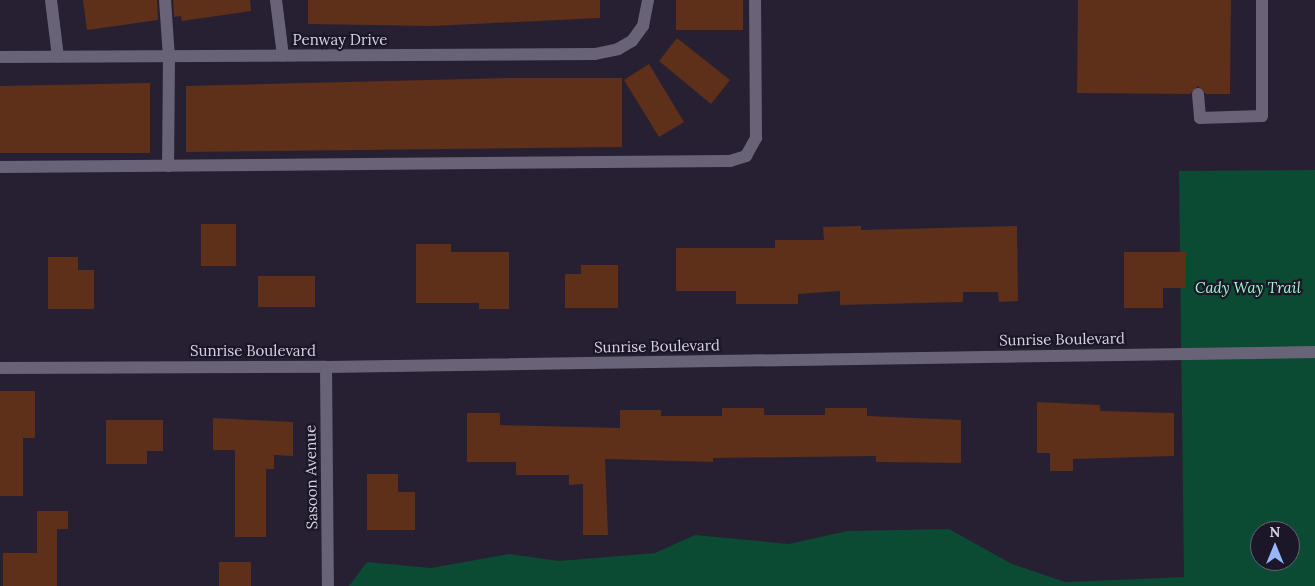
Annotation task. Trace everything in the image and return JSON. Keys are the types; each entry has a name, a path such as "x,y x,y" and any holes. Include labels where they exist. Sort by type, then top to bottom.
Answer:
{"street":[{"path":"51,0 58,57"},
{"path":"165,0 169,57 168,166"},
{"path":"276,0 283,56"},
{"name":"Penway Drive","path":"0,57 595,54 618,49 632,41 643,26 648,0"},
{"path":"0,167 730,161 746,156 756,138 755,0"},
{"path":"1198,94 1200,118 1262,116 1262,0"},
{"name":"Sunrise Boulevard","path":"0,368 326,367 1315,352"},
{"name":"Sasoon Avenue","path":"326,367 328,586"}],"green space":[{"name":"Cady Way Trail","path":"1315,170 1315,586 349,586 367,562 431,568 509,554 559,561 655,553 695,535 789,544 847,531 949,529 1012,564 1065,582 1184,577 1179,171"}],"building":[{"path":"83,0 157,0 158,20 87,30"},
{"path":"173,0 250,0 251,11 182,21 181,16 174,17"},
{"path":"308,0 600,0 600,18 432,26 308,24"},
{"path":"676,0 743,0 743,30 676,30"},
{"path":"1078,0 1231,0 1230,94 1206,94 1198,86 1190,94 1077,93"},
{"path":"677,38 730,80 711,104 659,61"},
{"path":"649,64 684,122 659,137 624,80"},
{"path":"509,78 622,78 622,147 186,152 186,86"},
{"path":"150,83 150,153 0,153 0,86"},
{"path":"201,224 236,224 236,266 201,266"},
{"path":"861,226 861,230 1017,226 1018,301 999,302 998,292 963,292 963,302 840,305 840,291 798,294 798,304 736,304 736,291 676,291 676,248 775,248 775,240 824,240 823,227"},
{"path":"416,244 451,244 451,252 509,252 509,309 479,309 479,303 416,303"},
{"path":"1124,252 1186,252 1186,288 1163,288 1163,308 1124,308"},
{"path":"48,257 78,257 78,270 94,270 94,309 48,309"},
{"path":"581,265 618,265 618,308 565,308 565,274 581,274"},
{"path":"258,276 315,276 315,307 258,307"},
{"path":"0,391 35,391 35,438 23,438 23,496 0,496"},
{"path":"1037,402 1100,405 1100,411 1174,413 1174,456 1073,459 1073,471 1050,471 1050,453 1037,453"},
{"path":"722,408 764,408 764,415 825,415 825,408 867,408 867,416 961,420 961,463 876,462 876,456 713,458 713,462 605,459 608,535 583,535 583,484 569,485 569,475 516,475 516,462 467,462 467,413 500,413 500,425 620,428 620,410 661,410 661,416 722,416"},
{"path":"213,418 293,422 293,456 274,455 274,469 266,469 266,537 235,537 235,450 213,450"},
{"path":"106,420 163,420 163,451 147,451 147,464 106,464"},
{"path":"367,474 398,474 398,492 415,492 415,530 367,530"},
{"path":"37,511 68,511 68,529 57,529 57,586 3,586 3,553 37,553"},
{"path":"219,562 251,562 251,586 219,586"}]}
